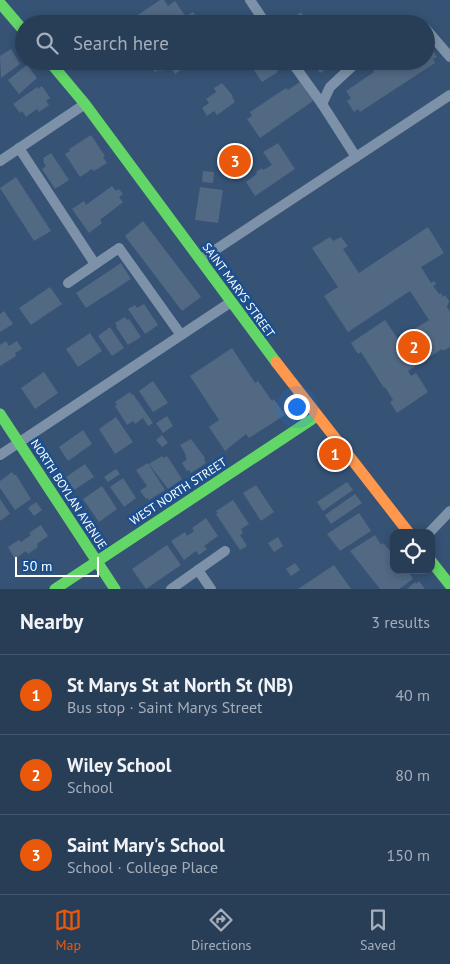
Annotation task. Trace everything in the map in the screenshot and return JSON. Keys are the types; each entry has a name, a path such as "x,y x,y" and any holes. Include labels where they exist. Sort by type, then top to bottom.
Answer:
{"main road":[{"path":"0,3 15,20"},
{"name":"SAINT MARYS STREET","path":"57,70 85,104 316,416 406,529"},
{"name":"NORTH BOYLAN AVENUE","path":"0,414 115,589"},
{"name":"WEST NORTH STREET","path":"55,589 316,416"},
{"path":"435,566 450,585"}],"street":[{"path":"250,0 260,15"},
{"path":"435,40 450,57"},
{"path":"297,70 356,157"},
{"path":"322,104 330,87 348,70"},
{"path":"200,260 450,95"},
{"path":"0,161 85,104"},
{"path":"19,148 95,264"},
{"path":"68,283 119,248 181,335"},
{"path":"0,455 231,302"},
{"path":"433,529 450,512"},
{"path":"170,589 226,551"},
{"path":"198,570 211,589"}],"building":[{"path":"160,0 164,0 168,6 175,1 185,15 138,15"},
{"path":"11,49 15,56 15,68 1,78 0,56"},
{"path":"21,70 31,70 37,78 19,94 8,80"},
{"path":"172,70 181,70 175,74"},
{"path":"254,70 277,70 278,72 262,82"},
{"path":"373,70 424,70 360,112 358,109 354,112 347,101 351,98 346,91 374,72"},
{"path":"300,82 313,101 260,138 247,119 252,116 250,112 286,88 288,90"},
{"path":"222,83 233,96 235,102 217,115 214,111 207,116 202,108 209,103 206,99 216,92 214,88"},
{"path":"42,86 50,98 46,101 49,105 39,112 37,109 26,117 13,104 37,87 38,89"},
{"path":"91,135 105,156 103,157 107,163 94,171 92,169 80,177 65,154 70,151 69,149"},
{"path":"278,143 295,169 255,196 246,182 262,168 263,170 272,165 263,152"},
{"path":"51,153 69,180 55,189 42,169 46,166 43,158"},
{"path":"203,171 214,172 213,183 202,182"},
{"path":"16,177 51,231 34,241 0,188"},
{"path":"112,186 116,191 119,189 123,194 119,197 123,202 100,220 102,223 89,233 72,209 84,201 86,205"},
{"path":"200,187 223,190 218,223 195,220"},
{"path":"143,221 201,297 182,311 125,236"},
{"path":"428,227 444,253 421,267 431,283 434,281 436,284 433,286 439,294 441,293 443,297 445,295 449,301 447,307 450,312 450,347 443,351 442,349 408,371 411,376 416,373 428,392 397,413 390,402 393,400 385,387 361,352 358,354 351,343 385,320 398,339 429,320 410,291 348,332 324,296 338,287 312,248 330,237 333,241 341,237 348,246 343,249 359,273"},
{"path":"121,263 131,279 86,308 76,293"},
{"path":"50,287 62,304 31,325 19,308"},
{"path":"144,304 158,325 145,334 128,309 135,305 137,308"},
{"path":"4,311 13,324 0,332 0,314"},
{"path":"125,317 127,320 129,319 141,337 128,345 115,323"},
{"path":"110,327 124,348 112,356 98,336"},
{"path":"90,333 102,351 78,367 66,349"},
{"path":"6,341 9,346 17,341 22,349 15,353 16,356 0,366 0,345"},
{"path":"232,348 255,383 258,381 285,415 249,438 246,434 225,451 209,427 219,420 190,376"},
{"path":"44,372 58,393 35,409 21,388"},
{"path":"153,381 168,403 153,412 139,391"},
{"path":"130,392 153,423 148,426 143,418 135,424 133,421 127,425 115,406 117,405 115,402"},
{"path":"167,416 173,426 163,433 156,423"},
{"path":"116,417 133,442 115,454 99,429"},
{"path":"83,430 92,444 68,461 59,447"},
{"path":"162,435 168,443 162,447 156,440"},
{"path":"191,439 205,458 206,463 191,473 189,470 187,471 182,463 187,459 180,445"},
{"path":"162,456 163,458 167,456 182,479 168,489 149,464"},
{"path":"148,463 165,490 149,500 140,491 147,486 136,470"},
{"path":"85,464 94,477 74,490 66,477"},
{"path":"116,469 120,474 108,482 104,477"},
{"path":"12,472 16,475 31,499 15,510 0,488 0,481"},
{"path":"123,478 136,498 124,507 110,487"},
{"path":"347,482 353,490 323,511 317,502"},
{"path":"256,485 274,512 261,521 243,493"},
{"path":"102,486 117,509 99,522 83,499"},
{"path":"355,494 362,503 331,524 325,515"},
{"path":"0,499 10,514 0,521"},
{"path":"233,500 249,524 241,529 243,533 240,535 247,546 240,550 216,514 218,513 216,511"},
{"path":"36,502 42,510 34,516 28,508"},
{"path":"359,513 371,531 340,551 327,534"},
{"path":"206,518 218,536 204,546 207,549 199,555 196,551 184,560 171,541 185,532 187,536 194,531 192,528"},
{"path":"41,525 48,536 28,554 26,551 15,559 8,547 19,540 21,542 31,535 29,533"},
{"path":"375,535 381,545 383,543 390,551 390,574 410,574 413,579 399,589 380,589 350,551"},
{"path":"278,537 283,546 274,552 268,543"},
{"path":"167,545 181,565 146,589 132,569"},
{"path":"295,563 300,570 291,576 286,569"},
{"path":"334,565 351,589 298,589"},
{"path":"419,581 425,589 407,589 415,582 416,584"}],"traffic: fast":[{"path":"0,3 15,20"},
{"path":"57,70 85,104 276,362"},
{"path":"0,414 115,589"},
{"path":"55,589 317,416"},
{"path":"435,566 450,585"}],"traffic: slow":[{"path":"276,362 406,529"}],"place":[{"name":"Saint Mary's School","path":"235,161"},
{"name":"Wiley School","path":"414,347"},
{"name":"St Marys St at North St (NB)","path":"335,454"}]}
